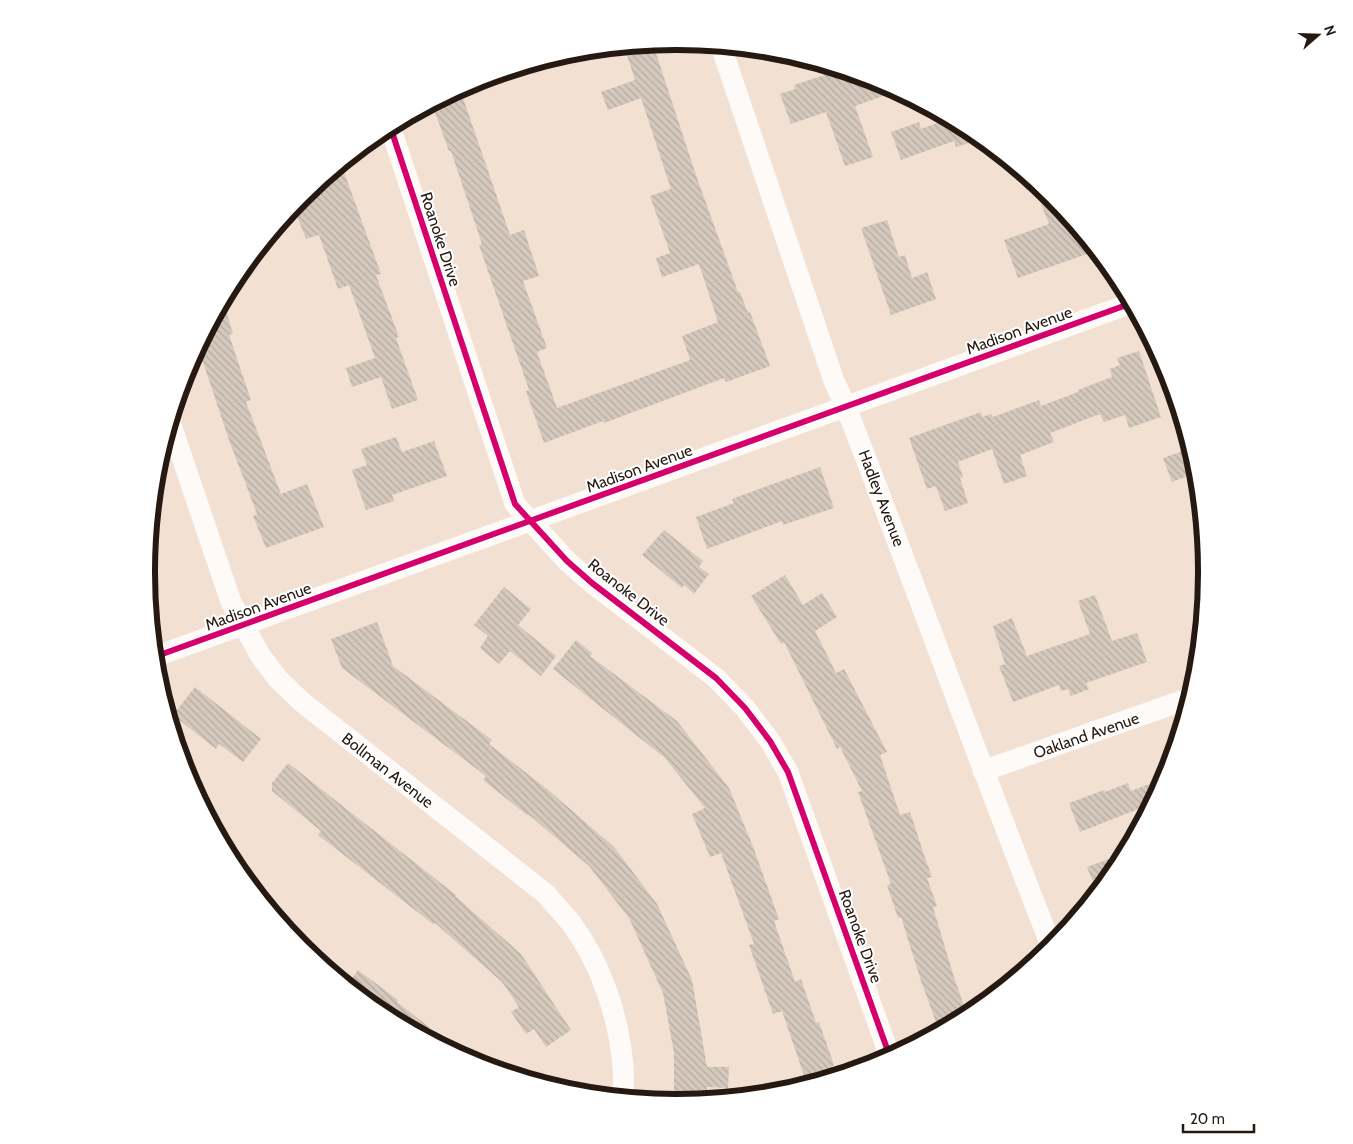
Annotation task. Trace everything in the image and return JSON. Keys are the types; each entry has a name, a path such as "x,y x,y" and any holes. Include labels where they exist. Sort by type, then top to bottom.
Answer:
{"street":[{"name":"Hadley Avenue","path":"727,52 834,381 846,407 916,587 983,771 1048,939"},
{"name":"Roanoke Drive","path":"393,134 515,504 567,561 716,678 745,708 770,741 788,772 887,1049"},
{"name":"Madison Avenue","path":"162,655 1126,305"},
{"name":"Bollman Avenue","path":"173,432 230,602 260,655 278,679 302,702 546,894 571,924 592,958 608,995 624,1066 624,1091"},
{"name":"Oakland Avenue","path":"983,771 1182,701"}],"building":[{"path":"655,51 696,175 738,292 740,292 748,313 750,312 770,366 726,382 724,378 604,423 603,421 544,443 526,391 529,390 479,245 482,244 451,151 449,151 434,110 463,97 510,235 524,230 539,276 523,281 547,348 537,352 557,408 690,360 682,336 718,322 699,264 662,277 656,258 670,253 650,196 671,189 641,98 608,110 601,92 635,80 626,52"},
{"path":"829,73 887,95 855,106 873,157 845,166 826,112 791,124 780,94 795,89 794,85"},
{"path":"919,122 921,129 941,122 972,142 956,147 954,141 901,160 891,132"},
{"path":"343,171 381,274 376,275 399,337 396,338 418,400 392,409 381,377 352,387 346,368 375,358 349,285 338,289 319,235 306,239 296,215"},
{"path":"1038,195 1090,253 1018,278 1004,240 1049,224"},
{"path":"887,220 899,257 905,255 912,278 927,272 936,299 891,315 861,228"},
{"path":"225,309 233,334 229,335 251,400 246,402 281,494 307,484 324,527 266,548 253,516 257,514 229,440 201,356"},
{"path":"1139,351 1161,417 1129,428 1125,415 1104,422 1100,414 1050,433 1054,442 1020,455 1027,476 1004,484 992,449 958,462 963,477 960,478 968,503 945,511 936,486 927,489 909,438 981,412 982,417 991,414 993,417 1039,400 1041,406 1112,377 1110,369 1120,365 1117,358"},
{"path":"396,437 402,452 434,441 447,476 392,495 394,501 366,510 352,470 367,465 361,449"},
{"path":"1184,451 1189,475 1172,482 1163,458"},
{"path":"820,467 834,508 783,525 782,521 707,549 696,517 734,503 732,499"},
{"path":"664,530 703,561 699,567 709,574 694,594 684,585 682,588 642,555"},
{"path":"785,575 803,605 822,593 837,617 815,631 836,673 844,669 887,752 880,755 900,815 910,812 932,877 927,878 937,906 933,907 964,1008 937,1024 901,917 898,918 887,885 891,884 858,792 862,791 840,747 837,749 784,642 781,644 751,596"},
{"path":"504,587 531,609 518,625 556,656 541,676 510,651 499,664 480,648 488,636 474,625"},
{"path":"1095,595 1112,641 1137,633 1147,662 1086,683 1089,689 1071,696 1068,689 1061,691 1059,685 1013,702 999,666 1005,664 993,626 1012,618 1027,656 1090,634 1078,601"},
{"path":"377,622 393,666 492,740 489,744 547,789 614,847 657,904 692,980 707,1067 729,1067 728,1088 707,1087 707,1093 674,1094 674,1053 663,993 629,918 589,866 528,814 483,780 486,776 342,668 331,639"},
{"path":"576,640 592,653 590,656 677,721 729,788 752,844 779,919 774,921 795,982 801,979 816,1023 819,1022 834,1065 832,1066 833,1069 805,1078 782,1011 773,1014 749,945 754,944 721,853 710,857 692,814 705,808 665,758 553,669"},
{"path":"195,687 261,739 243,762 219,744 216,749 175,716 174,714"},
{"path":"288,763 456,895 521,954 571,1030 546,1047 534,1029 526,1034 511,1012 519,1007 502,982 435,923 433,924 318,835 321,831 272,791 272,783"},
{"path":"1154,782 1143,807 1080,832 1069,803 1128,783 1131,791"},
{"path":"1114,857 1094,885 1087,867"},
{"path":"358,970 398,1000 397,1002 429,1027 427,1030 415,1024 386,1006 351,980"}],"cycle path":[{"path":"393,134 515,504 567,561 592,583 716,678 745,708 770,741 788,772 887,1049"},
{"path":"162,654 1125,305"}]}
